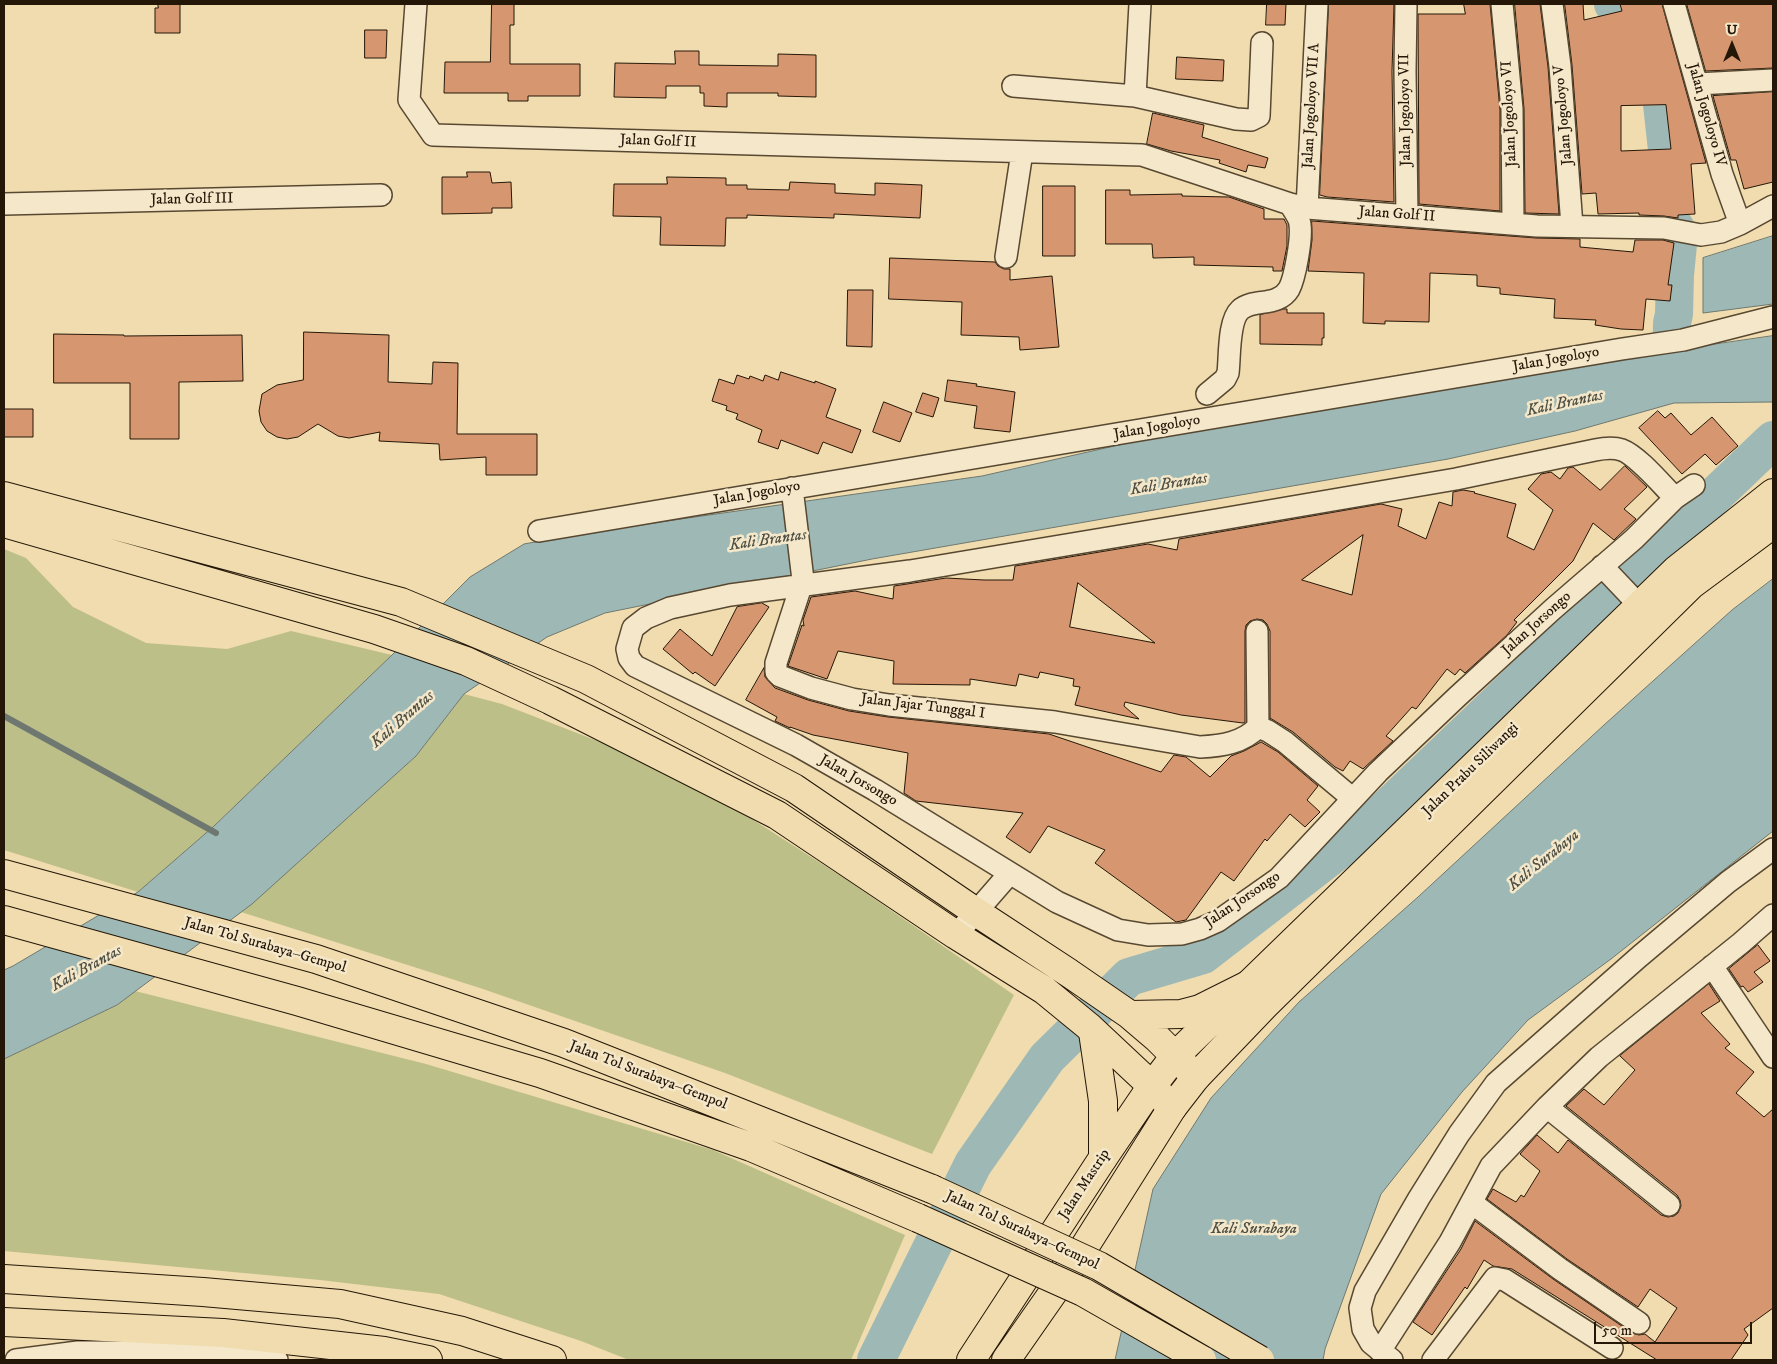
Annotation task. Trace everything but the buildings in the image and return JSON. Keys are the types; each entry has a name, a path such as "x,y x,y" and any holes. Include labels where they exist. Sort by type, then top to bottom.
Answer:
{"main road":[{"name":"Jalan Prabu Siliwangi","path":"1175,1056 1638,604 1676,570 1773,493"},
{"path":"4,496 401,602 586,679 794,788 976,912 1069,972 1125,1012 1196,1077"},
{"path":"4,523 374,629 466,661 550,700 777,815 956,935 1044,990 1152,1086 1172,1108 1080,1254 1006,1360"},
{"name":"Jalan Prabu Siliwangi","path":"1172,1108 1196,1077 1264,1006 1691,585 1773,524"},
{"name":"Jalan Tol Surabaya–Gempol","path":"4,874 316,959 564,1043 932,1189 1099,1266 1260,1360"},
{"name":"Jalan Tol Surabaya–Gempol","path":"4,920 297,1001 540,1073 751,1147 918,1218 1082,1292 1202,1360"},
{"path":"1125,1012 1181,1014 1200,1009 1248,985"},
{"path":"1090,1029 1103,1101 1103,1158"},
{"name":"Jalan Mastrip","path":"971,1360 1103,1158 1175,1056"},
{"path":"4,1279 202,1292 340,1304 462,1331 552,1360"},
{"path":"4,1322 223,1334 384,1351 428,1360"}],"street":[{"name":"Jalan Golf II","path":"416,4 409,100 433,135 1142,155 1298,206 1514,224 1664,228 1690,234 1710,235 1740,224 1773,206"},
{"path":"1135,96 1140,4"},
{"name":"Jalan Jogoloyo VII A","path":"1298,206 1317,4"},
{"name":"Jalan Jogoloyo VII","path":"1406,4 1407,216"},
{"name":"Jalan Jogoloyo VI","path":"1502,4 1512,109 1514,224"},
{"name":"Jalan Jogoloyo V","path":"1552,4 1560,66 1572,226"},
{"name":"Jalan Jogoloyo IV","path":"1674,4 1722,174 1740,224"},
{"path":"1013,86 1135,96 1236,119 1251,120 1259,116 1262,43"},
{"path":"1697,84 1773,80"},
{"path":"1006,257 1022,152"},
{"name":"Jalan Golf III","path":"4,204 381,195"},
{"path":"1207,394 1225,379 1228,374 1231,332 1240,310 1276,299 1286,294 1290,287 1299,252 1300,224 1298,206"},
{"name":"Jalan Jogoloyo","path":"539,531 792,493 1048,446 1673,342 1773,317"},
{"path":"803,583 920,570 1456,479 1610,448 1623,450 1634,457 1675,498"},
{"name":"Jalan Jorsongo","path":"803,583 730,595 670,608 646,618 634,628 627,649 629,658 635,666 796,744 875,790 1057,902 1118,930 1148,935 1182,934 1218,921 1278,878 1352,798 1458,696 1605,568 1675,498 1694,484"},
{"name":"Jalan Jajar Tunggal I","path":"792,493 803,583 775,668 780,676 811,688 852,699 889,705 1055,722 1200,747 1219,746 1233,742 1250,736 1258,727"},
{"path":"1605,568 1638,604"},
{"path":"1257,631 1258,727 1285,742 1352,798"},
{"path":"1773,849 1728,882 1496,1082 1459,1134 1365,1291 1360,1308 1363,1329 1371,1342 1386,1356 1491,1166 1547,1106 1599,1057 1773,915"},
{"path":"956,935 1010,873"},
{"path":"1712,966 1773,1057"},
{"path":"1547,1106 1669,1205"},
{"path":"1472,1203 1560,1269 1639,1323"},
{"path":"1433,1360 1495,1278 1505,1280 1612,1348"},
{"path":"16,1360 77,1356 223,1352 277,1360"}],"green space":[{"path":"4,549 26,558 73,607 146,643 227,649 291,631 392,655 213,827 138,892 4,850"},
{"path":"464,694 502,704 608,745 741,812 847,880 1014,995 932,1154 725,1073 480,988 241,912 416,756"},
{"path":"135,991 426,1064 713,1150 905,1235 851,1360 629,1360 581,1341 439,1294 320,1280 4,1251 4,1059 117,1005"}],"water":[{"path":"1773,236 1773,304 1703,313 1703,258"},
{"path":"1773,336 1773,402 1674,403 1575,431 1448,459 872,559 605,613 547,637 464,694 416,756 252,904 117,1005 4,1059 4,970 138,892 213,827 392,655 470,577 524,544 590,532 982,476 1176,432 1516,373"},
{"name":"Kali Surabaya","path":"1773,579 1773,831 1611,959 1528,1020 1462,1092 1381,1194 1325,1349 1323,1360 1115,1360 1153,1189 1211,1098 1299,1002 1418,897 1732,610"}],"waterway":[{"name":"Kali Brantas","path":"1613,4 1637,41 1656,61 1667,150 1668,215 1679,234 1672,323 1671,381"},
{"path":"876,1360 973,1164 1047,1058 1129,977 1203,955 1361,833 1773,440"},
{"path":"4,716 216,833"}]}
